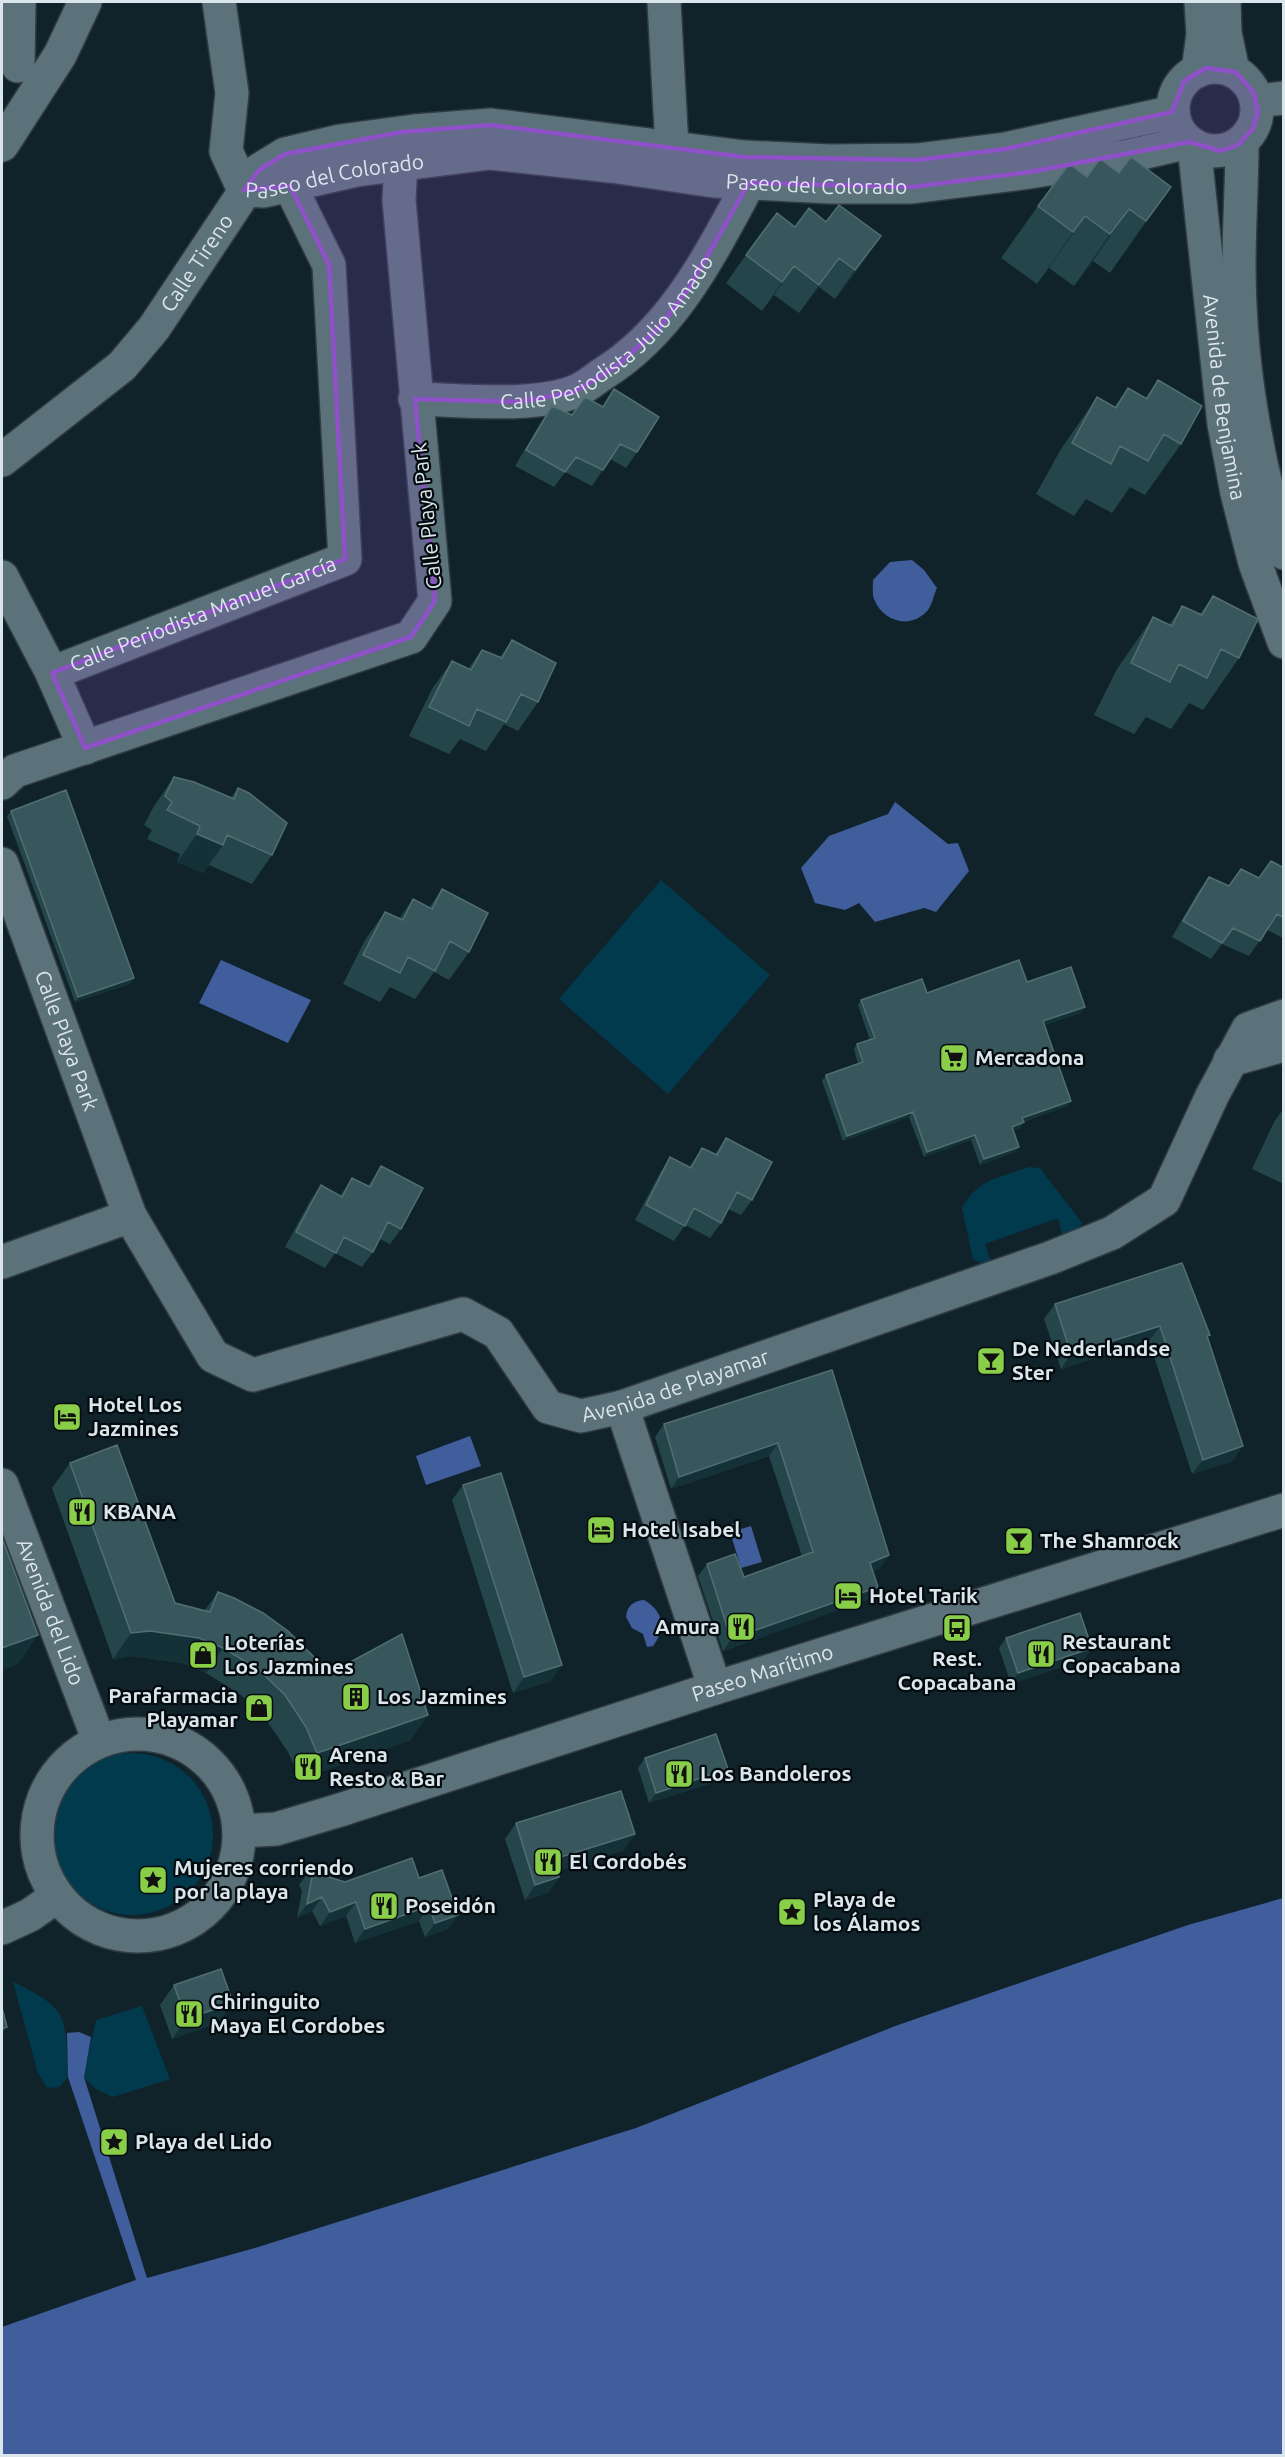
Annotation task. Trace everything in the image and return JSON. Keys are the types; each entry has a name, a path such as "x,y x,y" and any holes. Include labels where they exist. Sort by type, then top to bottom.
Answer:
{"street":[{"path":"19,2 10,72 60,54"},
{"path":"2,145 60,54 86,2"},
{"name":"Calle Tireno","path":"2,460 122,366 154,328 244,190 226,151 232,93 219,2"},
{"path":"664,2 672,148"},
{"path":"1198,71 1203,34 1201,2"},
{"path":"1224,2 1225,33 1233,71"},
{"path":"1214,67 1233,71 1270,99 1258,112 1254,125 1242,142 1221,151 1206,150 1192,144 1180,131 1173,112 1178,89 1198,71 1214,67"},
{"name":"Paseo del Colorado","path":"244,190 259,170 285,154 340,141 402,132 491,125 744,157 829,161 916,159 1005,149 1173,112"},
{"name":"Calle Playa Park","path":"2,783 15,771 411,637 435,601 415,399 399,200 403,164 402,132"},
{"name":"Avenida de Benjamina","path":"1242,142 1239,266 1245,358 1253,432 1265,490 1284,553"},
{"name":"Paseo del Colorado","path":"244,190 264,191 357,170 490,153 611,166 714,181 912,187 1030,172 1192,144"},
{"name":"Avenida de Benjamina","path":"1192,144 1224,424 1255,563 1284,642"},
{"name":"Calle Periodista Julio Amado","path":"415,399 518,402 574,392 617,366 660,327 689,288 749,183"},
{"name":"Calle Periodista Manuel García","path":"84,748 52,673 345,559 329,265 290,186"},
{"path":"2,577 52,673"},
{"name":"Calle Playa Park","path":"2,864 130,1216"},
{"name":"Avenida de Playamar","path":"130,1216 213,1356 253,1375 463,1314 498,1333 548,1407 581,1416 622,1407 1050,1258 1113,1233 1164,1200 1230,1060 1248,1029 1284,1016"},
{"path":"1230,1060 1284,1045"},
{"path":"2,1262 130,1216"},
{"path":"622,1407 715,1688"},
{"name":"Avenida del Lido","path":"2,1485 99,1741"},
{"name":"Paseo Marítimo","path":"239,1831 276,1829 329,1813 715,1688 1284,1510"},
{"path":"142,1733 168,1738 192,1749 213,1767 228,1788 237,1814 239,1831 236,1861 224,1889 210,1906 193,1921 165,1933 135,1936 105,1931 78,1917 57,1896 47,1880 37,1845 40,1808 55,1775 75,1756 99,1741 115,1736 142,1733"},
{"path":"2,1928 30,1915 57,1896"}],"highlighted area":[{"path":"1206,68 1236,72 1254,93 1258,112 1253,129 1238,145 1221,151 1189,142 1030,172 912,187 749,183 689,288 660,327 617,366 574,392 518,402 415,399 435,601 411,637 85,748 52,673 345,559 329,265 290,186 244,190 259,170 285,154 402,132 491,125 744,157 917,160 1005,149 1172,112 1184,81"}],"shaded area":[{"path":"661,880 770,975 668,1094 559,999"},
{"path":"1029,1167 1040,1168 1082,1223 1071,1237 1064,1241 1058,1218 985,1244 991,1262 981,1263 973,1259 962,1208 968,1198 982,1185"},
{"path":"132,1753 148,1754 163,1759 189,1777 207,1803 212,1818 212,1850 207,1865 189,1891 163,1909 148,1914 132,1915 116,1914 101,1909 75,1891 57,1865 52,1850 51,1834 52,1818 57,1803 75,1777 101,1759 116,1754"},
{"path":"13,1982 46,2000 61,2017 65,2028 68,2077 59,2087 47,2088 38,2073"},
{"path":"142,2006 170,2079 113,2097 96,2089 83,2077 96,2020"}],"water":[{"path":"912,560 924,570 937,588 928,610 921,616 914,620 898,621 878,607 873,597 873,580 890,562"},
{"path":"895,802 948,844 958,843 969,871 936,912 924,908 875,922 859,903 845,910 815,903 801,868 829,836 888,814"},
{"path":"221,960 311,1000 288,1043 199,1003"},
{"path":"470,1436 481,1466 426,1485 416,1456"},
{"path":"738,1522 741,1529 751,1526 762,1562 741,1568 728,1525"},
{"path":"644,1600 655,1609 661,1620 657,1639 653,1646 647,1647 643,1634 632,1628 626,1617 631,1605"},
{"path":"1283,1898 1283,2455 2,2455 2,2327 136,2280 68,2077 67,2033 79,2032 91,2037 84,2077 147,2278 255,2248 636,2128 898,2025 1188,1925"}],"building":[{"path":"1131,157 1171,187 1146,221 1129,209 1110,234 1085,216 1073,232 1038,206 1069,164 1087,177 1100,159 1119,173"},
{"path":"839,205 881,236 855,270 839,258 819,285 794,266 782,282 746,255 777,213 795,227 809,208 826,222"},
{"path":"1158,380 1202,406 1181,444 1164,434 1148,461 1120,446 1111,464 1072,443 1097,397 1116,408 1128,388 1147,399"},
{"path":"614,389 659,417 637,452 620,444 603,470 576,457 565,472 526,450 552,406 572,415 585,397 603,407"},
{"path":"1213,596 1258,619 1239,658 1221,649 1207,678 1179,664 1170,682 1131,663 1153,617 1172,626 1182,606 1202,615"},
{"path":"512,640 556,663 538,702 521,694 506,722 477,709 469,726 429,707 452,661 471,670 482,650 502,658"},
{"path":"174,777 194,782 234,799 238,788 249,793 287,823 272,855 227,835 223,845 197,834 200,826 167,810 172,802 165,796"},
{"path":"66,790 134,978 78,997 11,811"},
{"path":"1271,861 1284,868 1284,918 1277,914 1260,941 1233,928 1222,943 1183,921 1209,877 1229,886 1241,869 1259,878"},
{"path":"442,889 488,913 469,952 450,941 435,971 408,957 400,973 363,955 385,912 403,920 413,899 432,909"},
{"name":"Mercadona","path":"1019,960 1027,982 1071,967 1085,1007 1043,1021 1071,1101 1022,1118 1024,1122 1012,1127 1019,1147 984,1159 975,1135 927,1152 913,1112 847,1136 826,1075 863,1062 857,1044 875,1038 861,1000 922,979 927,993"},
{"path":"726,1138 772,1162 752,1200 737,1192 721,1223 694,1208 685,1226 646,1205 670,1157 691,1168 702,1148 717,1155"},
{"path":"381,1166 423,1188 401,1229 388,1222 373,1252 344,1237 336,1253 296,1232 321,1185 342,1197 352,1178 370,1187"},
{"path":"1182,1263 1210,1335 1207,1336 1243,1446 1203,1460 1160,1326 1071,1354 1055,1304"},
{"path":"832,1370 889,1555 870,1563 878,1587 731,1639 707,1564 735,1554 744,1577 813,1552 778,1443 679,1477 664,1424"},
{"path":"117,1445 175,1603 210,1612 218,1592 234,1598 263,1613 288,1631 330,1673 402,1634 428,1715 317,1753 306,1727 285,1695 258,1669 223,1648 199,1638 150,1631 131,1633 70,1463"},
{"path":"501,1473 562,1665 524,1677 463,1485"},
{"path":"2,1538 38,1635 2,1648"},
{"name":"Restaurant Copacabana","path":"1080,1613 1092,1648 1018,1673 1006,1638"},
{"name":"Los Bandoleros","path":"716,1734 728,1769 656,1793 645,1758"},
{"name":"El Cordobés","path":"621,1791 635,1834 554,1859 559,1877 535,1885 516,1823"},
{"path":"412,1858 419,1878 442,1870 458,1915 435,1923 429,1906 365,1929 356,1902 330,1912 322,1897 307,1904 312,1877 309,1871 345,1882"},
{"path":"221,1969 233,2003 186,2019 174,1985"},
{"path":"2,2008 7,2027 2,2029"}],"place":[{"name":"Mercadona","path":"954,1058"},
{"name":"De Nederlandse Ster","path":"991,1361"},
{"name":"Hotel Los Jazmines","path":"67,1417"},
{"name":"KBANA","path":"82,1512"},
{"name":"Hotel Isabel","path":"601,1530"},
{"name":"The Shamrock","path":"1019,1541"},
{"name":"Hotel Tarik","path":"848,1596"},
{"name":"Amura","path":"741,1627"},
{"name":"Rest. Copacabana","path":"957,1628"},
{"name":"Restaurant Copacabana","path":"1041,1654"},
{"name":"Loterías Los Jazmines","path":"203,1655"},
{"name":"Los Jazmines","path":"356,1697"},
{"name":"Parafarmacia Playamar","path":"259,1708"},
{"name":"Arena Resto & Bar","path":"308,1767"},
{"name":"Los Bandoleros","path":"679,1774"},
{"name":"El Cordobés","path":"548,1862"},
{"name":"Mujeres corriendo por la playa","path":"153,1880"},
{"name":"Poseidón","path":"384,1906"},
{"name":"Playa de los Álamos","path":"792,1912"},
{"name":"Chiringuito Maya El Cordobes","path":"189,2014"},
{"name":"Playa del Lido","path":"114,2142"}]}
